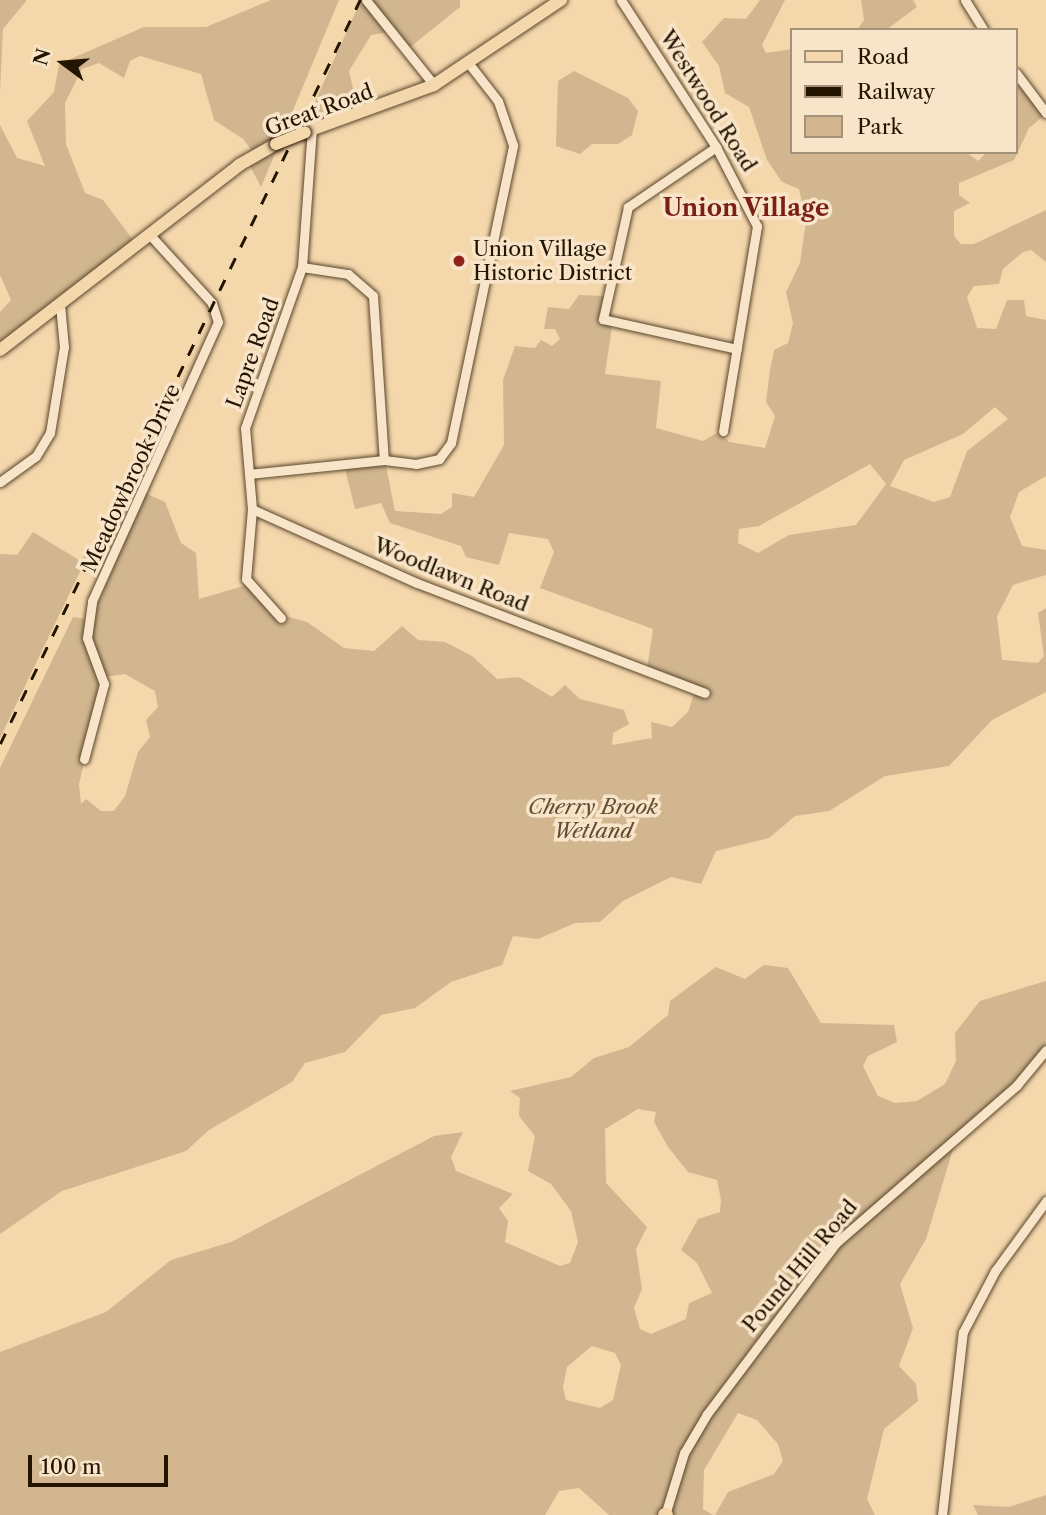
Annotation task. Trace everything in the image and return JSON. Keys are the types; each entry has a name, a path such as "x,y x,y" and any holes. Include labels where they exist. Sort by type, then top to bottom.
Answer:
{"main road":[{"name":"Great Road","path":"0,350 149,234 276,144 434,85 470,65 561,0"}],"street":[{"path":"366,0 434,85"},
{"name":"Westwood Road","path":"621,0 716,147 757,226 723,431"},
{"path":"965,0 983,28"},
{"path":"249,474 384,460 439,459 460,419 513,145 498,101 470,65"},
{"path":"1018,75 1045,109"},
{"name":"Lapre Road","path":"281,618 246,579 252,509 247,418 302,267 308,131"},
{"path":"716,147 628,207 603,319 642,333 737,349"},
{"name":"Meadowbrook Drive","path":"83,760 104,684 88,638 92,601 218,323 212,303 149,234"},
{"path":"302,267 348,274 373,296 384,460"},
{"path":"0,482 36,456 50,433 64,347 60,305"},
{"name":"Woodlawn Road","path":"252,509 416,583 705,693"},
{"name":"Pound Hill Road","path":"665,1515 684,1453 707,1413 836,1243 1017,1085 1046,1050"},
{"path":"942,1515 963,1332 995,1271 1046,1201"}],"green space":[{"path":"0,0 27,0 3,29 0,91"},
{"path":"271,0 339,0 261,187 249,164 257,157 243,139 214,120 201,74 140,56 130,61 124,78 99,63 82,69 65,103 66,144 85,193 103,200 137,245 0,353 0,312 11,300 0,275 0,125 17,158 45,166 27,121 54,92 59,64 144,27 206,27"},
{"path":"361,0 460,0 460,7 409,48 389,32 371,35 349,71 360,119 300,135"},
{"name":"Cherry Brook Wetland","path":"760,0 785,0 762,45 766,53 790,49 790,154 969,154 978,161 985,154 1017,154 1014,160 959,183 959,195 970,203 954,211 954,236 961,244 974,244 1046,210 1046,262 1031,250 1023,252 1003,269 999,284 974,286 967,297 977,328 996,329 1007,300 1024,300 1026,316 1046,320 1046,476 1019,492 1010,517 1022,546 1046,550 1046,575 1013,585 997,616 1002,660 1038,663 1044,656 1038,613 1046,608 1046,692 992,720 949,766 885,776 829,811 795,816 769,838 716,851 701,884 671,877 623,901 600,922 575,923 538,939 513,936 502,965 451,982 415,1008 381,1015 345,1052 305,1063 292,1082 209,1130 186,1151 62,1191 0,1234 0,768 73,617 91,620 145,493 165,502 181,543 196,553 199,599 247,585 274,613 307,622 344,648 374,651 402,626 418,640 445,642 472,656 497,679 519,677 552,697 565,685 580,699 624,710 629,724 613,733 612,745 652,738 651,722 672,727 688,712 695,691 647,669 653,629 540,588 554,552 548,539 509,533 499,565 466,557 461,546 390,523 381,503 355,509 344,465 385,461 395,511 441,514 452,507 452,493 474,497 504,445 503,380 515,346 535,348 541,340 552,346 560,339 555,329 544,329 548,307 569,309 579,295 604,296 605,323 612,327 605,374 661,381 656,428 703,441 720,431 729,442 765,448 775,416 766,402 770,370 774,350 788,343 793,323 786,292 800,263 806,221 799,189 782,182 767,160 749,107 725,93 719,66 702,42 724,18 746,19","holes":["995,407 1008,419 967,451 950,497 934,502 890,486 904,460 963,434","870,464 886,484 856,525 789,535 758,553 738,543 739,529 759,526","125,674 155,691 158,707 146,720 150,737 138,752 125,796 114,811 101,811 86,799 81,804 79,784 104,677"]},
{"path":"861,0 913,0 917,7 889,28 858,28 864,20"},
{"path":"574,71 628,98 638,111 632,135 618,144 592,144 580,154 556,146 558,81"},
{"path":"1018,80 1046,114 1029,128 1018,151"},
{"path":"33,532 79,560 89,553 0,738 0,554 17,555"},
{"path":"764,965 788,968 821,1023 894,1025 897,1042 868,1056 863,1066 878,1096 895,1103 917,1101 945,1084 956,1061 955,1033 980,1001 1046,981 1046,1048 953,1149 926,1239 900,1284 913,1328 899,1366 916,1384 918,1401 884,1429 867,1499 875,1515 715,1515 728,1492 774,1474 783,1461 778,1444 757,1420 738,1413 704,1470 703,1509 713,1515 609,1515 579,1488 559,1491 545,1515 0,1515 0,1352 106,1312 171,1260 231,1242 434,1136 463,1132 451,1157 456,1171 513,1194 499,1208 508,1221 505,1242 560,1266 570,1263 578,1242 571,1211 551,1184 528,1171 535,1136 519,1116 520,1098 510,1091 571,1077 594,1058 629,1047 668,1015 670,1001 716,967 745,979","holes":["638,1109 656,1112 654,1122 668,1147 688,1172 717,1180 721,1200 720,1212 698,1219 681,1250 697,1263 712,1293 689,1303 686,1319 651,1334 640,1329 634,1308 642,1289 636,1249 647,1227 606,1183 605,1129","592,1346 615,1353 621,1365 613,1400 600,1408 566,1400 563,1387 567,1367"]},
{"path":"1046,1495 1046,1515 978,1515 973,1505 1009,1507"}],"railway":[{"path":"0,744 360,0"}],"place":[{"name":"Union Village Historic District","path":"459,261"}],"district":[{"name":"Union Village","path":"746,208"}]}
